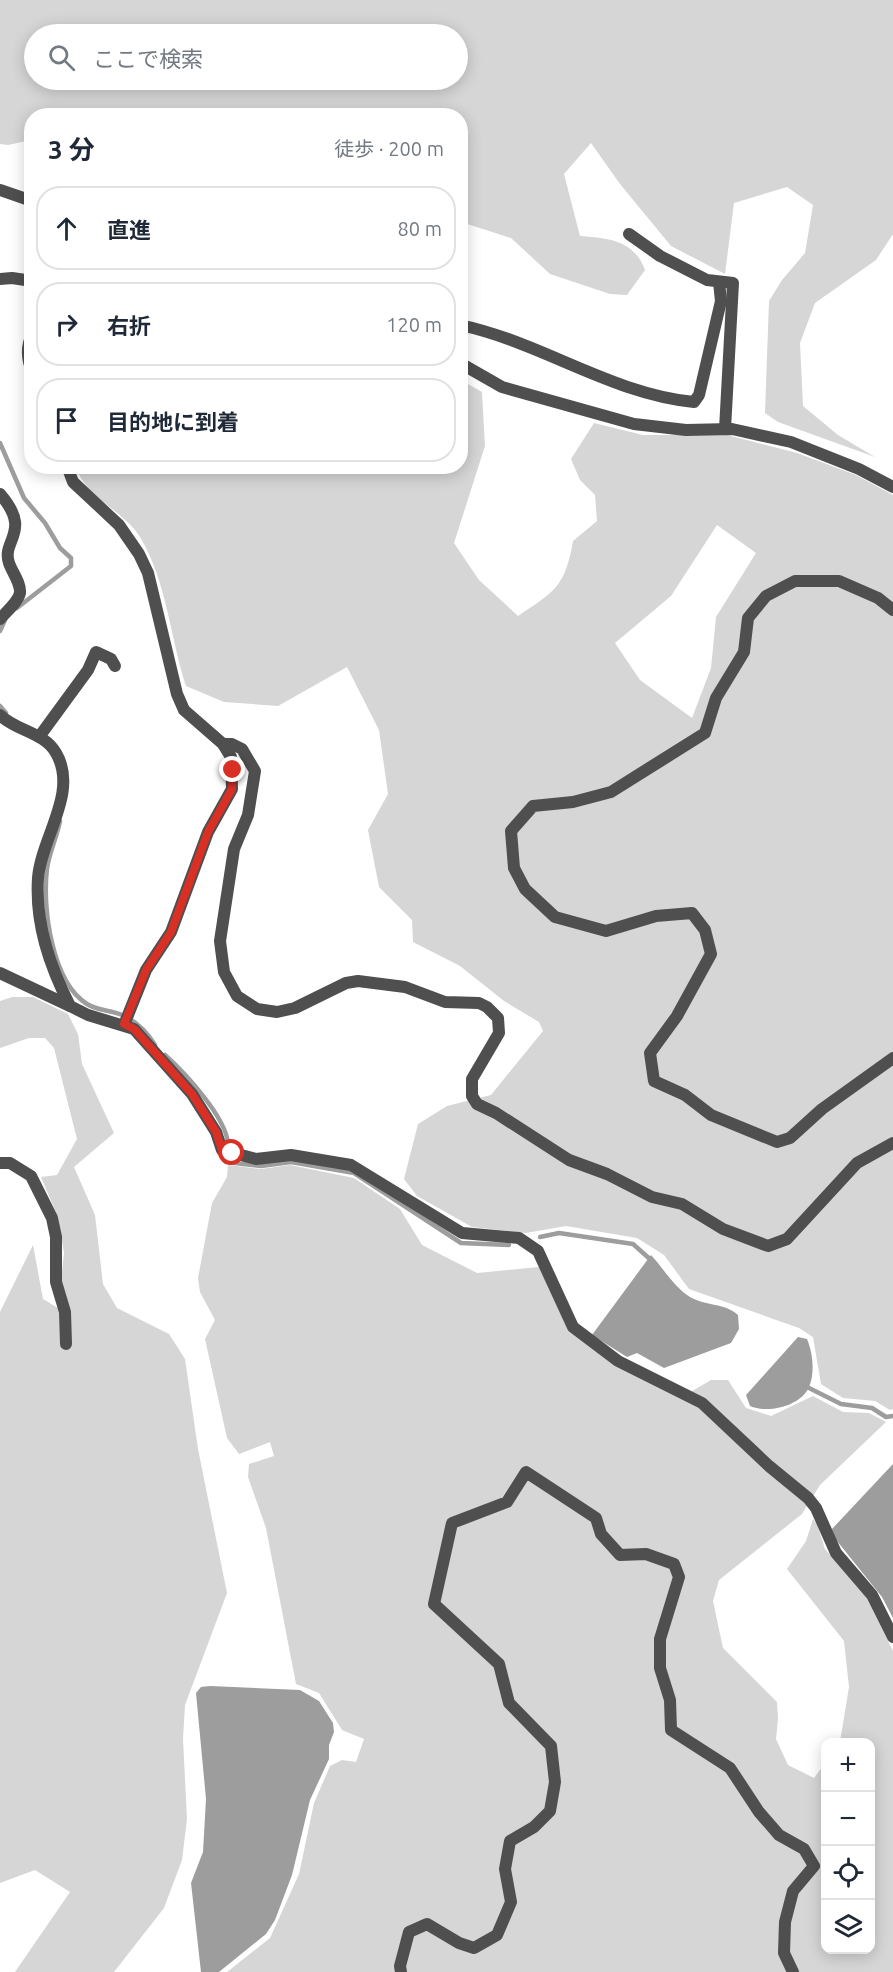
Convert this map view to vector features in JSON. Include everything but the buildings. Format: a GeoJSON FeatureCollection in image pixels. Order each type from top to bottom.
{"type":"FeatureCollection","features":[{"type":"Feature","properties":{"kind":"street"},"geometry":{"type":"LineString","coordinates":[[0,190],[24,198]]}},
{"type":"Feature","properties":{"kind":"street"},"geometry":{"type":"LineString","coordinates":[[629,234],[660,256],[706,280],[733,283],[725,429]]}},
{"type":"Feature","properties":{"kind":"street"},"geometry":{"type":"LineString","coordinates":[[0,279],[24,278]]}},
{"type":"Feature","properties":{"kind":"street"},"geometry":{"type":"LineString","coordinates":[[468,327],[502,336],[639,393],[694,402],[699,395],[721,301],[719,282]]}},
{"type":"Feature","properties":{"kind":"street"},"geometry":{"type":"LineString","coordinates":[[468,368],[502,387],[634,424],[686,430],[725,429],[791,442],[859,469],[893,487]]}},
{"type":"Feature","properties":{"kind":"street"},"geometry":{"type":"LineString","coordinates":[[70,474],[73,482],[119,525],[139,554],[148,573],[177,694],[184,710],[223,744],[231,757],[232,789],[208,832],[171,932],[146,970],[126,1020]]}},
{"type":"Feature","properties":{"kind":"street"},"geometry":{"type":"LineString","coordinates":[[0,494],[9,506],[15,521],[16,531],[8,562],[20,591],[18,598],[0,619]]}},
{"type":"Feature","properties":{"kind":"street"},"geometry":{"type":"LineString","coordinates":[[893,610],[878,598],[839,581],[795,581],[766,596],[748,618],[744,652],[716,698],[705,733],[611,792],[573,802],[533,806],[511,831],[514,868],[525,889],[555,917],[606,931],[656,916],[692,914],[705,930],[711,954],[677,1016],[650,1053],[654,1081],[685,1095],[711,1115],[777,1142],[790,1138],[822,1109],[893,1058]]}},
{"type":"Feature","properties":{"kind":"street"},"geometry":{"type":"LineString","coordinates":[[41,735],[57,716],[67,695],[88,670],[96,652],[111,658],[115,666]]}},
{"type":"Feature","properties":{"kind":"street"},"geometry":{"type":"LineString","coordinates":[[0,715],[8,723],[41,735],[55,751],[63,778],[62,795],[38,875],[37,911],[45,947],[70,1006]]}},
{"type":"Feature","properties":{"kind":"street"},"geometry":{"type":"LineString","coordinates":[[223,744],[232,744],[242,749],[255,771],[248,815],[234,849],[220,941],[224,972],[237,996],[246,1004],[257,1009],[277,1012],[295,1008],[346,983],[358,981],[405,987],[445,1002],[479,1003],[498,1018],[499,1034],[472,1079],[472,1096],[477,1104],[496,1113],[569,1160],[614,1177],[652,1197],[682,1204],[723,1229],[768,1246],[787,1239],[858,1163],[893,1143]]}},
{"type":"Feature","properties":{"kind":"street"},"geometry":{"type":"LineString","coordinates":[[0,973],[88,1015],[126,1020],[192,1094],[216,1132],[222,1150],[256,1159],[291,1155],[351,1165],[462,1233],[519,1238],[531,1245],[542,1259],[573,1327],[582,1336],[618,1361],[702,1403],[769,1466],[808,1498],[816,1508],[836,1553],[872,1595],[893,1636]]}},
{"type":"Feature","properties":{"kind":"street"},"geometry":{"type":"LineString","coordinates":[[0,1163],[10,1163],[31,1176],[52,1218],[56,1237],[56,1282],[65,1312],[66,1344]]}},
{"type":"Feature","properties":{"kind":"street"},"geometry":{"type":"LineString","coordinates":[[400,1972],[409,1932],[427,1924],[459,1943],[474,1948],[497,1935],[511,1902],[505,1869],[510,1841],[534,1827],[550,1811],[555,1782],[551,1746],[509,1703],[499,1664],[434,1604],[452,1523],[507,1502],[526,1472],[596,1518],[601,1534],[620,1555],[646,1554],[674,1564],[679,1577],[660,1639],[660,1668],[670,1700],[671,1730],[730,1768],[759,1812],[779,1835],[804,1849],[814,1866],[793,1891],[785,1922],[784,1953],[793,1972]]}},
{"type":"Feature","properties":{"kind":"shaded area"},"geometry":{"type":"Polygon","coordinates":[[[0,0],[893,0],[893,234],[876,260],[815,303],[800,343],[803,406],[838,435],[875,457],[778,422],[765,413],[769,301],[782,280],[805,253],[813,205],[787,187],[734,203],[725,274],[671,246],[620,184],[591,143],[564,174],[580,236],[619,243],[634,252],[640,260],[645,270],[627,295],[610,294],[550,274],[511,238],[468,224],[468,108],[24,108],[24,142],[8,145],[0,144],[0,0]]]}},
{"type":"Feature","properties":{"kind":"shaded area"},"geometry":{"type":"Polygon","coordinates":[[[468,384],[482,392],[485,446],[454,543],[479,580],[518,616],[556,586],[566,569],[573,541],[597,521],[595,495],[580,480],[571,459],[594,423],[643,435],[727,435],[797,453],[856,475],[893,495],[893,1409],[890,1410],[875,1401],[843,1398],[821,1384],[813,1337],[799,1328],[689,1289],[664,1255],[637,1238],[566,1226],[526,1233],[472,1227],[417,1196],[404,1179],[418,1124],[447,1106],[491,1095],[543,1031],[539,1022],[504,1001],[460,966],[413,942],[412,920],[379,887],[368,830],[388,794],[379,730],[347,667],[278,706],[224,702],[186,686],[162,591],[149,554],[133,528],[96,496],[79,474],[468,474],[468,384]],[[717,525],[671,596],[615,643],[640,680],[692,718],[711,668],[716,617],[756,553],[717,525]]]}},
{"type":"Feature","properties":{"kind":"shaded area"},"geometry":{"type":"Polygon","coordinates":[[[12,997],[33,997],[68,1014],[78,1034],[82,1064],[114,1133],[74,1167],[95,1215],[103,1284],[117,1308],[169,1334],[185,1359],[198,1449],[227,1593],[185,1705],[183,1739],[187,1819],[182,1860],[164,1908],[114,1972],[15,1972],[70,1892],[35,1870],[0,1883],[0,1312],[33,1245],[43,1299],[58,1308],[64,1253],[58,1217],[41,1177],[57,1175],[77,1139],[54,1048],[45,1038],[29,1038],[0,1048],[0,1001],[12,997]]]}},
{"type":"Feature","properties":{"kind":"shaded area"},"geometry":{"type":"Polygon","coordinates":[[[228,1165],[261,1169],[290,1165],[354,1178],[400,1209],[422,1245],[477,1273],[539,1267],[569,1330],[682,1397],[711,1380],[728,1380],[746,1408],[771,1416],[813,1396],[843,1412],[869,1413],[886,1422],[820,1485],[802,1514],[719,1580],[713,1601],[723,1648],[777,1702],[776,1739],[788,1765],[814,1778],[821,1768],[821,1954],[875,1954],[875,1738],[841,1738],[849,1687],[844,1641],[787,1569],[806,1541],[813,1519],[817,1524],[825,1549],[864,1593],[893,1651],[893,1972],[227,1972],[270,1938],[299,1874],[314,1803],[330,1766],[342,1760],[356,1762],[364,1739],[342,1730],[319,1693],[296,1684],[266,1528],[248,1477],[249,1464],[274,1456],[270,1442],[239,1454],[227,1438],[205,1339],[215,1320],[200,1292],[198,1278],[212,1203],[227,1177],[228,1165]]]}},
{"type":"Feature","properties":{"kind":"shaded area"},"geometry":{"type":"Polygon","coordinates":[[[651,1255],[674,1283],[690,1297],[728,1308],[738,1315],[739,1329],[731,1343],[664,1368],[637,1353],[627,1357],[592,1335],[651,1255]]]}},
{"type":"Feature","properties":{"kind":"shaded area"},"geometry":{"type":"Polygon","coordinates":[[[798,1337],[807,1339],[812,1357],[812,1376],[805,1394],[792,1403],[774,1409],[750,1406],[746,1395],[798,1337]]]}},
{"type":"Feature","properties":{"kind":"shaded area"},"geometry":{"type":"Polygon","coordinates":[[[893,1464],[893,1618],[882,1597],[833,1536],[832,1529],[893,1464]]]}},
{"type":"Feature","properties":{"kind":"shaded area"},"geometry":{"type":"Polygon","coordinates":[[[201,1687],[300,1690],[319,1701],[333,1723],[334,1732],[329,1745],[329,1759],[310,1800],[292,1875],[275,1920],[266,1934],[219,1972],[201,1972],[191,1883],[203,1852],[206,1799],[196,1693],[201,1687]]]}},
{"type":"Feature","properties":{"kind":"waterway"},"geometry":{"type":"LineString","coordinates":[[0,443],[24,498],[45,523],[60,548],[71,558],[71,566],[17,608]]}},
{"type":"Feature","properties":{"kind":"waterway"},"geometry":{"type":"LineString","coordinates":[[0,631],[5,620]]}},
{"type":"Feature","properties":{"kind":"waterway"},"geometry":{"type":"LineString","coordinates":[[0,706],[6,713]]}},
{"type":"Feature","properties":{"kind":"waterway"},"geometry":{"type":"LineString","coordinates":[[60,821],[48,863],[46,903],[52,943],[65,979],[87,1004],[118,1013],[132,1020],[141,1027],[155,1045]]}},
{"type":"Feature","properties":{"kind":"waterway"},"geometry":{"type":"LineString","coordinates":[[165,1055],[193,1084],[220,1120],[228,1143],[226,1162],[261,1166],[291,1162],[354,1173],[461,1243],[509,1245]]}},
{"type":"Feature","properties":{"kind":"waterway"},"geometry":{"type":"LineString","coordinates":[[540,1237],[559,1233],[633,1244],[651,1260]]}},
{"type":"Feature","properties":{"kind":"waterway"},"geometry":{"type":"LineString","coordinates":[[805,1386],[841,1404],[872,1408],[886,1417],[893,1416]]}},
{"type":"Feature","properties":{"kind":"route"},"geometry":{"type":"LineString","coordinates":[[232,1153],[222,1150],[206,1113],[192,1094],[134,1029],[124,1024],[146,970],[171,932],[202,846],[232,789],[233,770]]}}]}
